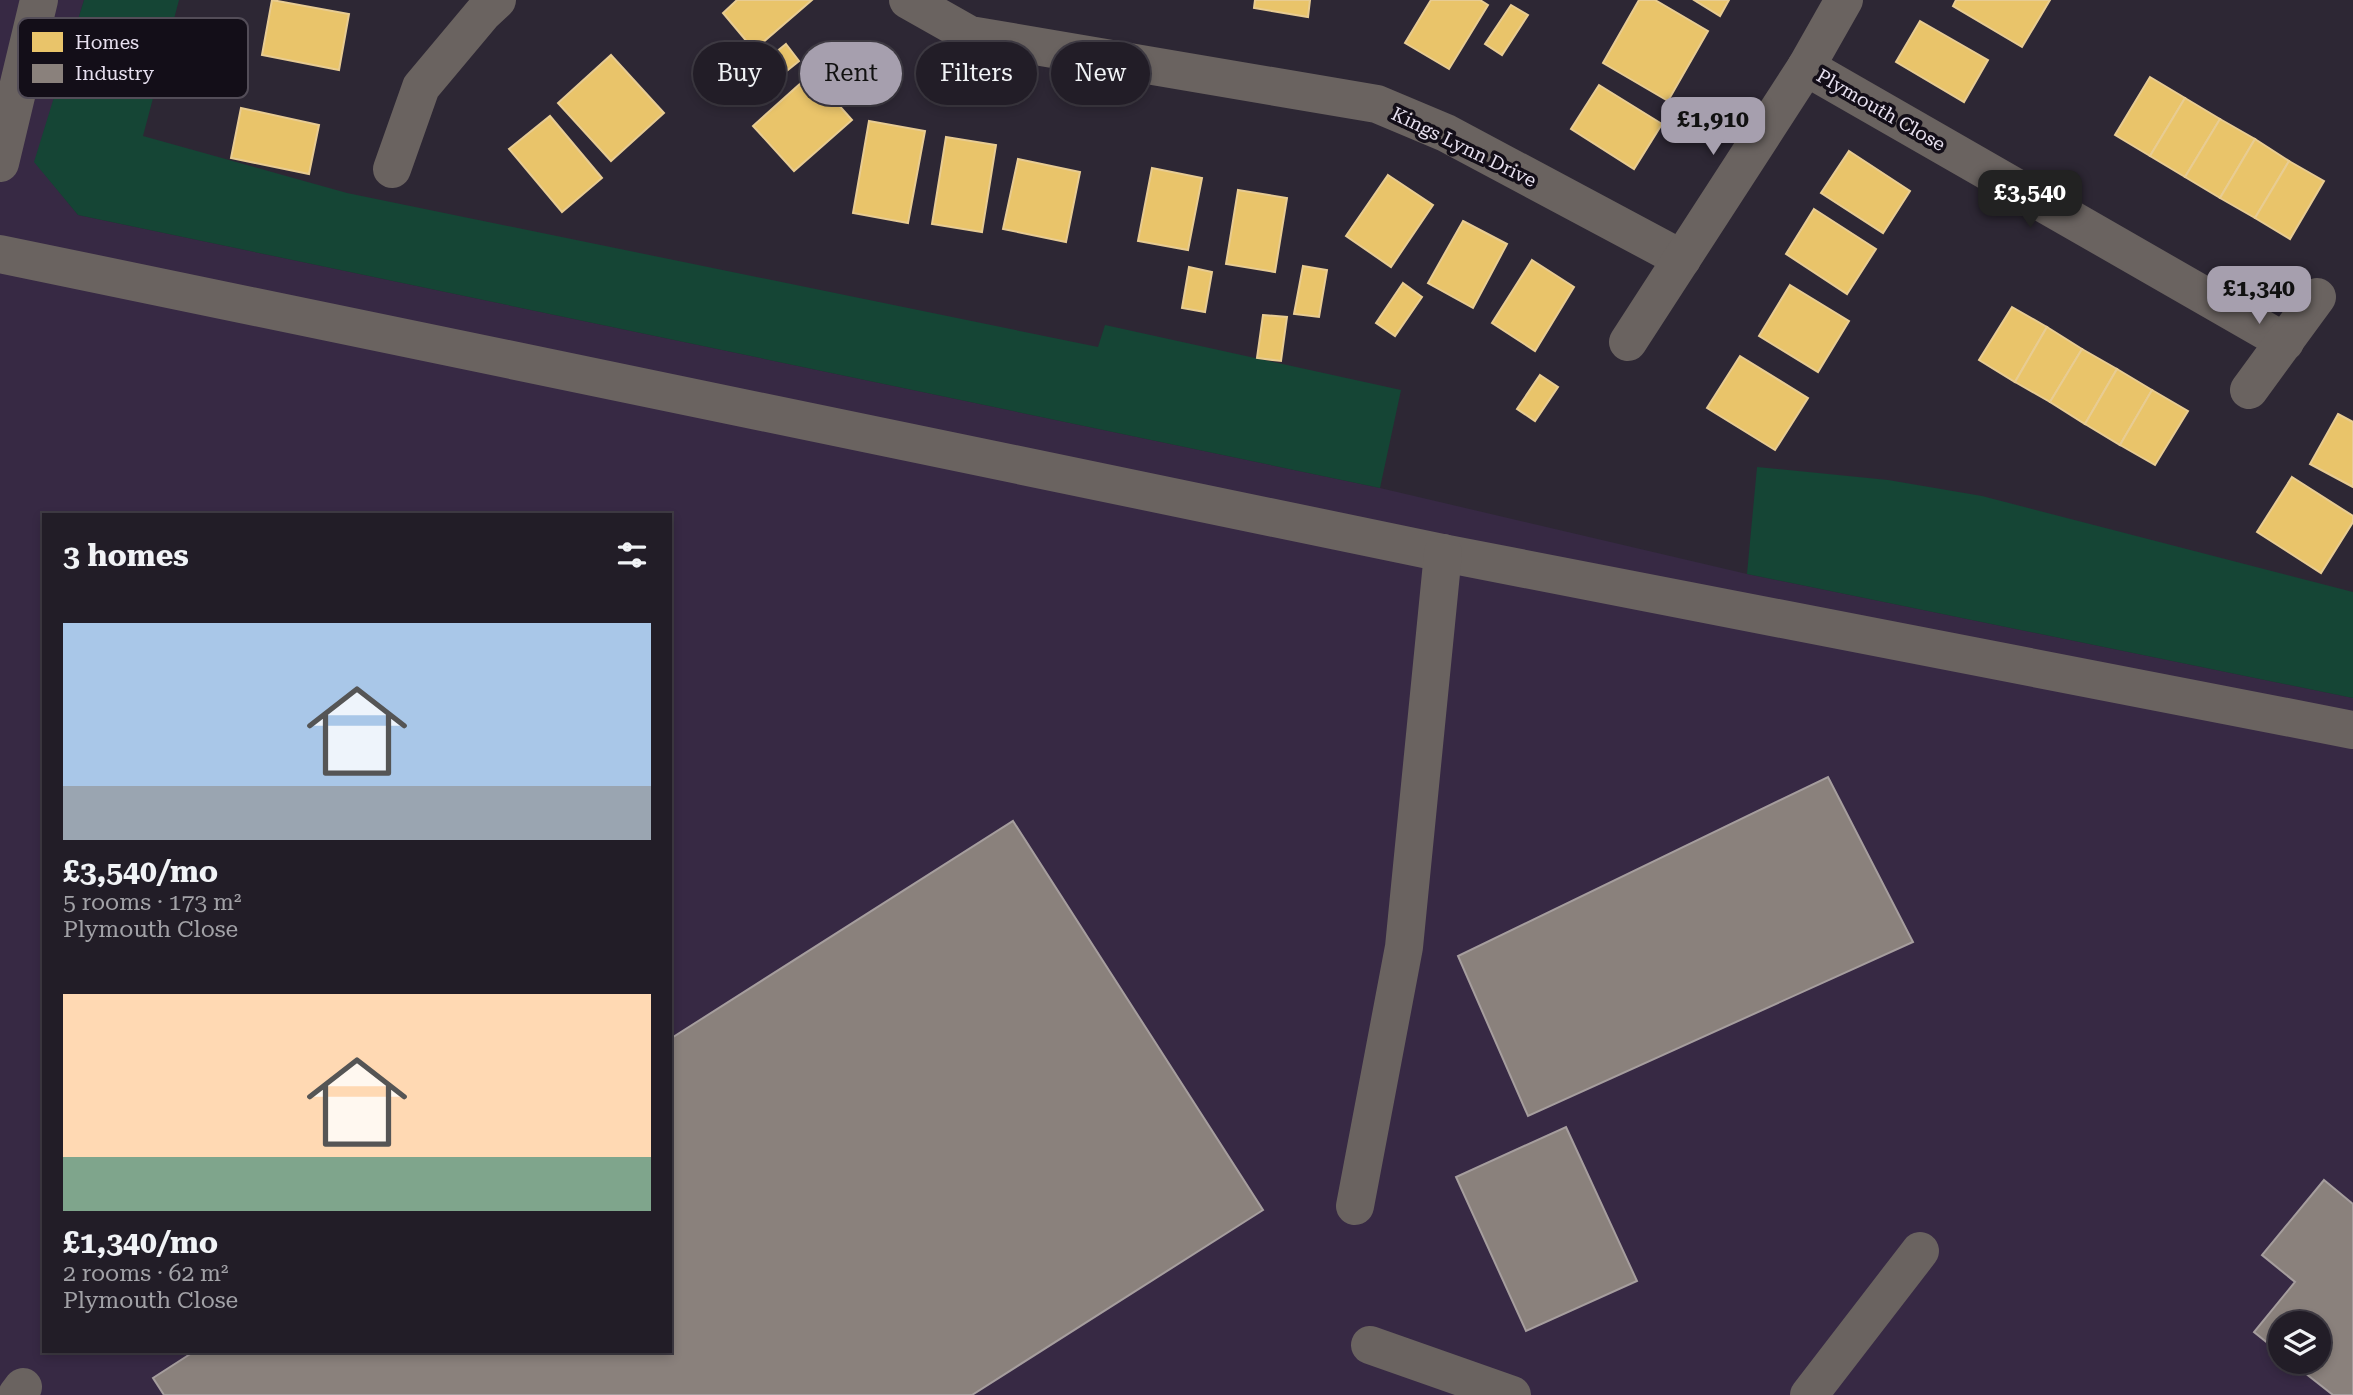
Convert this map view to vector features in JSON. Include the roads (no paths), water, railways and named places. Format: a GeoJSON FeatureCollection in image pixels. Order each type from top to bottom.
{"type":"FeatureCollection","features":[{"type":"Feature","properties":{"kind":"street"},"geometry":{"type":"LineString","coordinates":[[35,18],[39,0]]}},
{"type":"Feature","properties":{"kind":"street"},"geometry":{"type":"LineString","coordinates":[[392,169],[421,87],[482,13],[497,0]]}},
{"type":"Feature","properties":{"kind":"street","name":"Kings Lynn Drive"},"geometry":{"type":"LineString","coordinates":[[908,0],[970,35],[1377,104],[1446,133],[1682,259]]}},
{"type":"Feature","properties":{"kind":"street"},"geometry":{"type":"LineString","coordinates":[[1628,342],[1806,67],[1844,0]]}},
{"type":"Feature","properties":{"kind":"street","name":"Plymouth Close"},"geometry":{"type":"LineString","coordinates":[[1806,67],[2285,342]]}},
{"type":"Feature","properties":{"kind":"street"},"geometry":{"type":"LineString","coordinates":[[0,163],[18,88]]}},
{"type":"Feature","properties":{"kind":"street"},"geometry":{"type":"LineString","coordinates":[[0,254],[1443,553],[2353,730]]}},
{"type":"Feature","properties":{"kind":"street"},"geometry":{"type":"LineString","coordinates":[[2249,390],[2317,297]]}},
{"type":"Feature","properties":{"kind":"street"},"geometry":{"type":"LineString","coordinates":[[1355,1206],[1404,947],[1443,553]]}},
{"type":"Feature","properties":{"kind":"street"},"geometry":{"type":"LineString","coordinates":[[1809,1395],[1920,1251]]}},
{"type":"Feature","properties":{"kind":"street"},"geometry":{"type":"LineString","coordinates":[[1370,1345],[1512,1395]]}}]}
